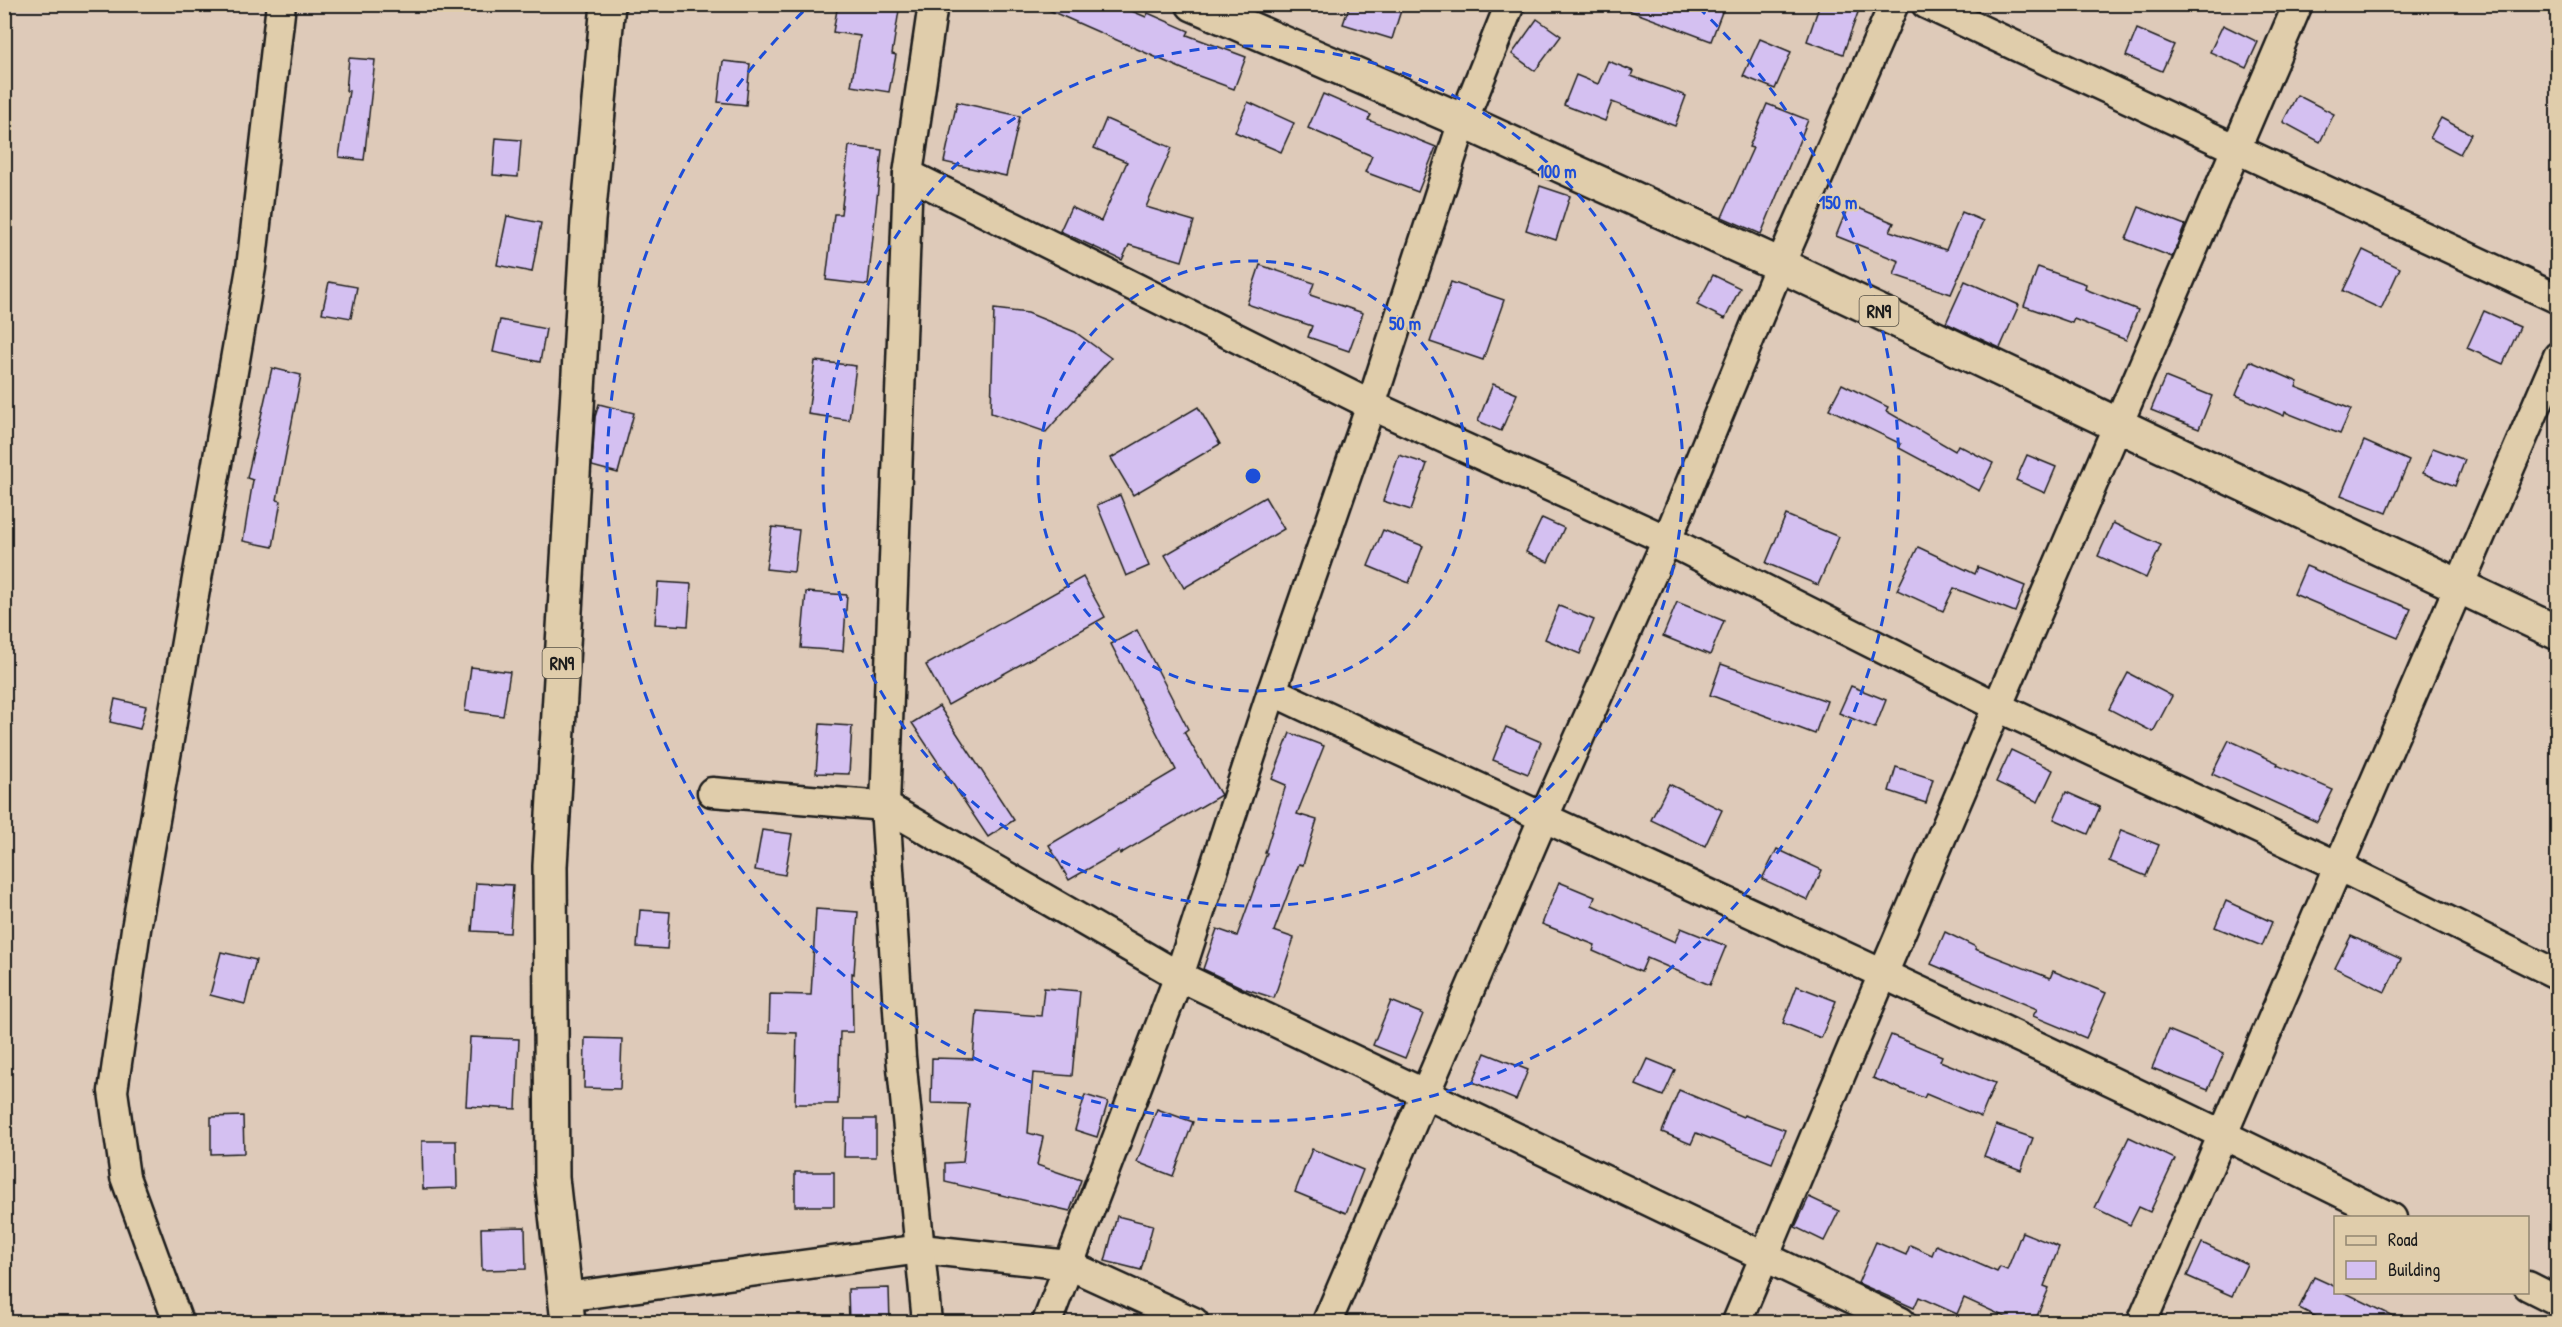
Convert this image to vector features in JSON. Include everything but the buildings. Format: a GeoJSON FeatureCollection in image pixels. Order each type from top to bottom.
{"type":"FeatureCollection","features":[{"type":"Feature","properties":{"kind":"main road","name":"RN9"},"geometry":{"type":"LineString","coordinates":[[567,1310],[552,1178],[550,866],[588,220],[608,4]]}},
{"type":"Feature","properties":{"kind":"main road","name":"RN9"},"geometry":{"type":"LineString","coordinates":[[1193,4],[1463,121],[1780,265],[2558,633]]}},
{"type":"Feature","properties":{"kind":"street"},"geometry":{"type":"LineString","coordinates":[[178,1323],[125,1177],[113,1091],[138,917],[251,268],[281,4]]}},
{"type":"Feature","properties":{"kind":"street"},"geometry":{"type":"LineString","coordinates":[[927,1323],[901,1057],[885,806],[908,174],[933,4]]}},
{"type":"Feature","properties":{"kind":"street"},"geometry":{"type":"LineString","coordinates":[[1047,1323],[1179,976],[1272,691],[1371,405],[1463,121],[1510,4]]}},
{"type":"Feature","properties":{"kind":"street"},"geometry":{"type":"LineString","coordinates":[[1327,1323],[1543,819],[1667,540],[1780,265],[1894,4]]}},
{"type":"Feature","properties":{"kind":"street"},"geometry":{"type":"LineString","coordinates":[[1926,4],[2558,299]]}},
{"type":"Feature","properties":{"kind":"street"},"geometry":{"type":"LineString","coordinates":[[1737,1323],[1883,974],[2120,425],[2234,148],[2298,4]]}},
{"type":"Feature","properties":{"kind":"street"},"geometry":{"type":"LineString","coordinates":[[908,174],[1371,405],[1667,540],[1998,708],[2338,866],[2558,975]]}},
{"type":"Feature","properties":{"kind":"street"},"geometry":{"type":"LineString","coordinates":[[2142,1323],[2558,356]]}},
{"type":"Feature","properties":{"kind":"street"},"geometry":{"type":"LineString","coordinates":[[1272,691],[1543,819],[1883,974],[2223,1133],[2388,1216]]}},
{"type":"Feature","properties":{"kind":"street"},"geometry":{"type":"LineString","coordinates":[[712,792],[885,806],[1179,976],[1901,1323]]}},
{"type":"Feature","properties":{"kind":"street"},"geometry":{"type":"LineString","coordinates":[[567,1310],[921,1249],[1069,1265],[1194,1323]]}},
{"type":"Feature","properties":{"kind":"street"},"geometry":{"type":"LineString","coordinates":[[2529,1286],[2558,1301]]}}]}
